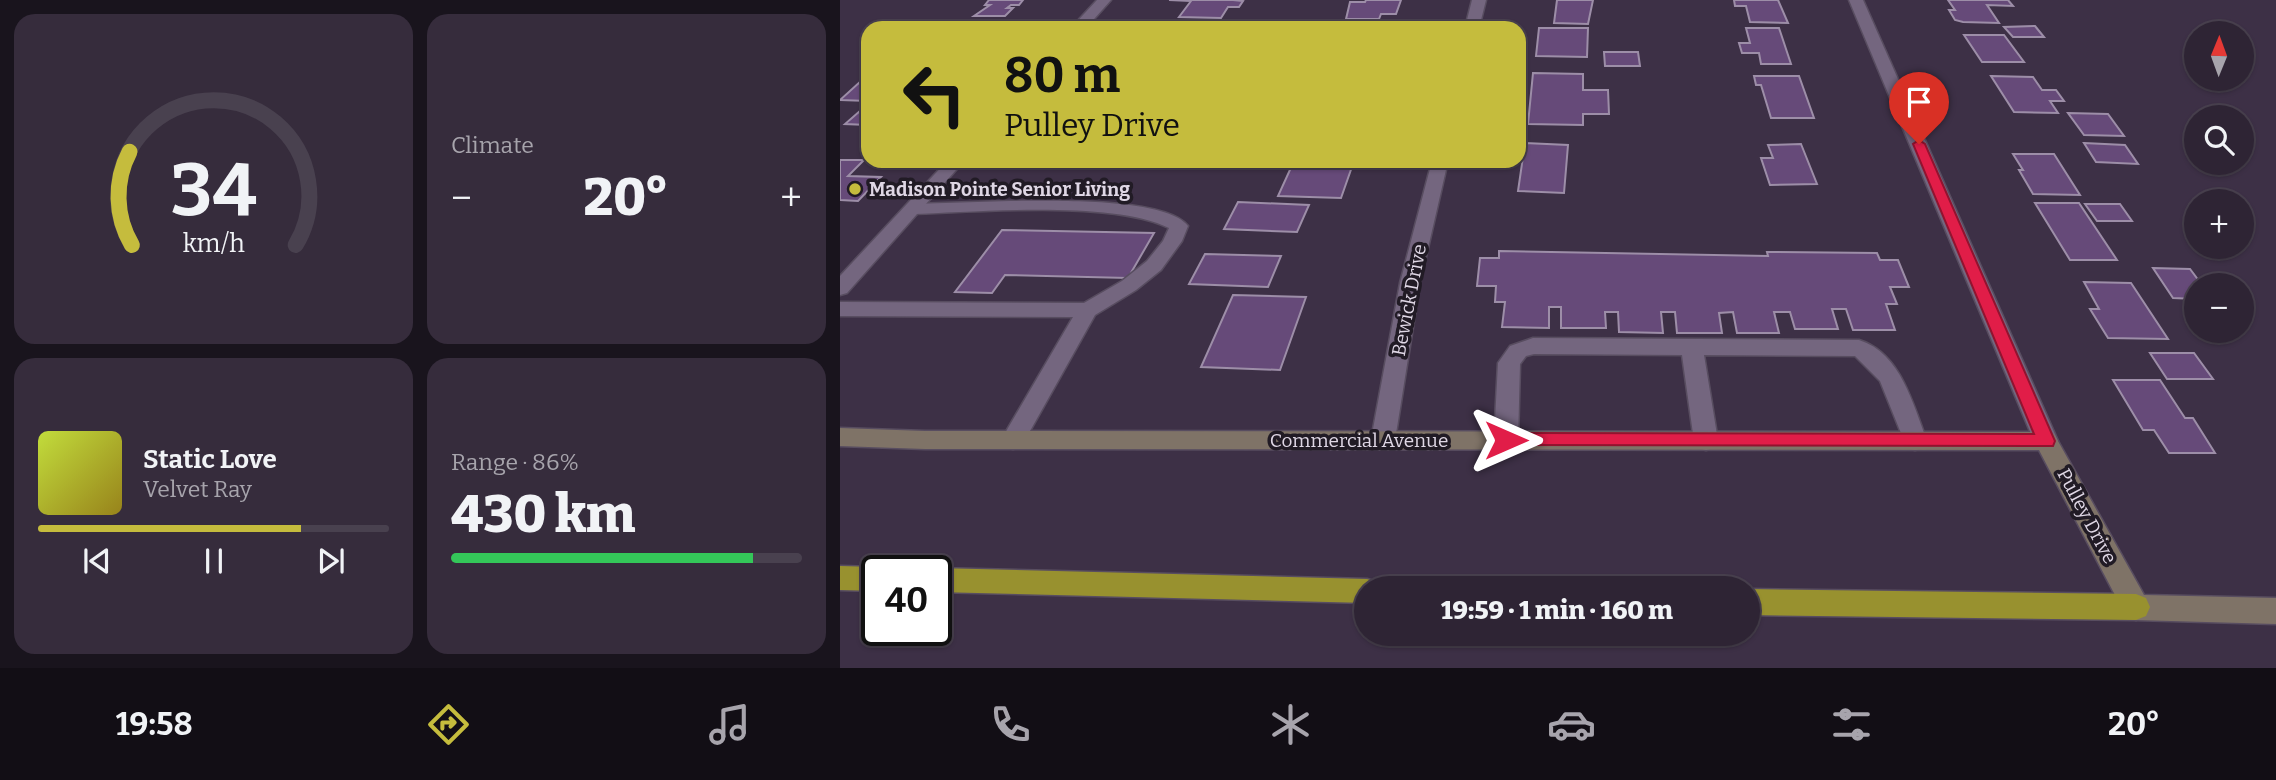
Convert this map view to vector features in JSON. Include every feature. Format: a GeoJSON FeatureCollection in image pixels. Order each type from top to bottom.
{"type":"FeatureCollection","features":[{"type":"Feature","properties":{"kind":"highway"},"geometry":{"type":"LineString","coordinates":[[840,578],[861,579]]}},
{"type":"Feature","properties":{"kind":"highway"},"geometry":{"type":"LineString","coordinates":[[952,580],[1354,591]]}},
{"type":"Feature","properties":{"kind":"highway"},"geometry":{"type":"LineString","coordinates":[[1760,602],[2136,607]]}},
{"type":"Feature","properties":{"kind":"street"},"geometry":{"type":"LineString","coordinates":[[1084,21],[1104,0]]}},
{"type":"Feature","properties":{"kind":"street"},"geometry":{"type":"LineString","coordinates":[[1474,21],[1479,0]]}},
{"type":"Feature","properties":{"kind":"street","name":"Pulley Drive"},"geometry":{"type":"LineString","coordinates":[[1856,0],[2046,441],[2136,607]]}},
{"type":"Feature","properties":{"kind":"street"},"geometry":{"type":"LineString","coordinates":[[840,288],[950,168]]}},
{"type":"Feature","properties":{"kind":"street","name":"Bewick Drive"},"geometry":{"type":"LineString","coordinates":[[1383,440],[1410,283],[1438,168]]}},
{"type":"Feature","properties":{"kind":"street"},"geometry":{"type":"LineString","coordinates":[[840,309],[1087,310],[1120,292],[1153,268],[1174,244],[1179,226],[1171,219],[1144,213],[1087,207],[912,209]]}},
{"type":"Feature","properties":{"kind":"street"},"geometry":{"type":"LineString","coordinates":[[1013,440],[1087,310]]}},
{"type":"Feature","properties":{"kind":"street"},"geometry":{"type":"LineString","coordinates":[[1506,440],[1509,363],[1518,351],[1533,346],[1859,348],[1876,357],[1887,370],[1915,441]]}},
{"type":"Feature","properties":{"kind":"street"},"geometry":{"type":"LineString","coordinates":[[1692,347],[1706,441]]}},
{"type":"Feature","properties":{"kind":"street","name":"Commercial Avenue"},"geometry":{"type":"LineString","coordinates":[[840,437],[1013,440],[2046,441]]}},
{"type":"Feature","properties":{"kind":"street"},"geometry":{"type":"LineString","coordinates":[[2136,607],[2276,611]]}},
{"type":"Feature","properties":{"kind":"building"},"geometry":{"type":"Polygon","coordinates":[[[989,0],[1023,0],[1019,5],[1007,8],[1013,8],[1005,16],[974,16],[990,5],[985,5],[989,0]]]}},
{"type":"Feature","properties":{"kind":"building"},"geometry":{"type":"Polygon","coordinates":[[[1169,0],[1243,1],[1239,7],[1228,7],[1221,18],[1179,17],[1191,1],[1169,0]]]}},
{"type":"Feature","properties":{"kind":"building"},"geometry":{"type":"Polygon","coordinates":[[[1401,0],[1396,14],[1381,14],[1379,19],[1346,19],[1350,2],[1401,0]]]}},
{"type":"Feature","properties":{"kind":"building"},"geometry":{"type":"Polygon","coordinates":[[[1557,0],[1593,0],[1588,24],[1554,23],[1557,0]]]}},
{"type":"Feature","properties":{"kind":"building"},"geometry":{"type":"Polygon","coordinates":[[[1734,0],[1778,0],[1788,23],[1750,22],[1746,6],[1735,6],[1734,0]]]}},
{"type":"Feature","properties":{"kind":"building"},"geometry":{"type":"Polygon","coordinates":[[[1948,0],[2008,0],[2013,6],[1987,5],[1999,23],[1963,22],[1955,20],[1949,10],[1955,10],[1948,0]]]}},
{"type":"Feature","properties":{"kind":"building"},"geometry":{"type":"Polygon","coordinates":[[[2035,26],[2044,37],[2013,37],[2004,27],[2035,26]]]}},
{"type":"Feature","properties":{"kind":"building"},"geometry":{"type":"Polygon","coordinates":[[[1539,28],[1588,28],[1587,57],[1536,56],[1539,28]]]}},
{"type":"Feature","properties":{"kind":"building"},"geometry":{"type":"Polygon","coordinates":[[[1746,28],[1779,28],[1791,64],[1761,64],[1759,53],[1742,53],[1739,43],[1750,43],[1746,28]]]}},
{"type":"Feature","properties":{"kind":"building"},"geometry":{"type":"Polygon","coordinates":[[[1964,35],[2004,35],[2024,62],[1982,62],[1964,35]]]}},
{"type":"Feature","properties":{"kind":"building"},"geometry":{"type":"Polygon","coordinates":[[[1604,52],[1638,52],[1640,66],[1605,66],[1604,52]]]}},
{"type":"Feature","properties":{"kind":"building"},"geometry":{"type":"Polygon","coordinates":[[[1533,73],[1583,74],[1583,90],[1608,90],[1609,114],[1583,114],[1583,125],[1528,124],[1533,73]]]}},
{"type":"Feature","properties":{"kind":"building"},"geometry":{"type":"Polygon","coordinates":[[[1754,76],[1799,76],[1814,118],[1771,118],[1761,85],[1756,85],[1754,76]]]}},
{"type":"Feature","properties":{"kind":"building"},"geometry":{"type":"Polygon","coordinates":[[[1991,76],[2033,77],[2042,90],[2056,90],[2064,101],[2050,101],[2058,113],[2014,112],[1991,76]]]}},
{"type":"Feature","properties":{"kind":"building"},"geometry":{"type":"Polygon","coordinates":[[[861,81],[861,101],[840,100],[861,81]]]}},
{"type":"Feature","properties":{"kind":"building"},"geometry":{"type":"Polygon","coordinates":[[[861,110],[861,125],[845,124],[861,110]]]}},
{"type":"Feature","properties":{"kind":"building"},"geometry":{"type":"Polygon","coordinates":[[[2068,113],[2108,114],[2124,136],[2084,135],[2068,113]]]}},
{"type":"Feature","properties":{"kind":"building"},"geometry":{"type":"Polygon","coordinates":[[[1526,143],[1568,145],[1564,193],[1518,191],[1521,168],[1526,168],[1526,143]]]}},
{"type":"Feature","properties":{"kind":"building"},"geometry":{"type":"Polygon","coordinates":[[[2084,143],[2125,145],[2138,164],[2096,162],[2084,143]]]}},
{"type":"Feature","properties":{"kind":"building"},"geometry":{"type":"Polygon","coordinates":[[[1801,144],[1817,184],[1770,185],[1761,158],[1773,158],[1768,145],[1801,144]]]}},
{"type":"Feature","properties":{"kind":"building"},"geometry":{"type":"Polygon","coordinates":[[[2013,154],[2054,154],[2080,195],[2033,194],[2013,154]]]}},
{"type":"Feature","properties":{"kind":"building","name":"Madison Pointe Senior Living"},"geometry":{"type":"Polygon","coordinates":[[[840,160],[861,160],[848,176],[881,177],[858,201],[840,200],[840,160]]]}},
{"type":"Feature","properties":{"kind":"building"},"geometry":{"type":"Polygon","coordinates":[[[1291,168],[1352,168],[1341,198],[1278,196],[1291,168]]]}},
{"type":"Feature","properties":{"kind":"building"},"geometry":{"type":"Polygon","coordinates":[[[1238,202],[1309,205],[1297,232],[1224,229],[1238,202]]]}},
{"type":"Feature","properties":{"kind":"building"},"geometry":{"type":"Polygon","coordinates":[[[2035,203],[2079,203],[2117,260],[2070,260],[2035,203]]]}},
{"type":"Feature","properties":{"kind":"building"},"geometry":{"type":"Polygon","coordinates":[[[2085,204],[2120,204],[2132,221],[2097,221],[2085,204]]]}},
{"type":"Feature","properties":{"kind":"building"},"geometry":{"type":"Polygon","coordinates":[[[1002,230],[1154,233],[1128,278],[1005,275],[992,293],[955,292],[1002,230]]]}},
{"type":"Feature","properties":{"kind":"building"},"geometry":{"type":"Polygon","coordinates":[[[1499,251],[1768,256],[1767,252],[1877,253],[1880,260],[1898,260],[1909,287],[1890,287],[1897,304],[1886,304],[1895,330],[1853,330],[1846,309],[1832,309],[1838,329],[1795,329],[1790,312],[1774,312],[1779,333],[1737,333],[1733,312],[1719,313],[1722,333],[1677,333],[1675,312],[1661,312],[1663,333],[1619,332],[1618,312],[1605,312],[1606,328],[1561,328],[1561,307],[1549,307],[1549,328],[1502,327],[1505,302],[1495,302],[1496,286],[1477,286],[1480,258],[1499,258],[1499,251]]]}},
{"type":"Feature","properties":{"kind":"building"},"geometry":{"type":"Polygon","coordinates":[[[1205,254],[1281,256],[1268,287],[1189,284],[1205,254]]]}},
{"type":"Feature","properties":{"kind":"building"},"geometry":{"type":"Polygon","coordinates":[[[2153,268],[2190,269],[2193,273],[2184,273],[2184,298],[2173,298],[2153,268]]]}},
{"type":"Feature","properties":{"kind":"building"},"geometry":{"type":"Polygon","coordinates":[[[2084,282],[2131,283],[2168,339],[2108,338],[2090,309],[2099,309],[2084,282]]]}},
{"type":"Feature","properties":{"kind":"building"},"geometry":{"type":"Polygon","coordinates":[[[1233,295],[1306,297],[1280,370],[1201,367],[1233,295]]]}},
{"type":"Feature","properties":{"kind":"building"},"geometry":{"type":"Polygon","coordinates":[[[2150,353],[2194,353],[2213,379],[2167,379],[2150,353]]]}},
{"type":"Feature","properties":{"kind":"building"},"geometry":{"type":"Polygon","coordinates":[[[2113,380],[2160,380],[2185,418],[2193,418],[2215,453],[2169,453],[2154,430],[2143,430],[2113,380]]]}},
{"type":"Feature","properties":{"kind":"place","name":"Madison Pointe Senior Living"},"geometry":{"type":"Point","coordinates":[855,189]}},
{"type":"Feature","properties":{"kind":"route"},"geometry":{"type":"LineString","coordinates":[[1506,440],[2046,441],[1919,144]]}}]}
